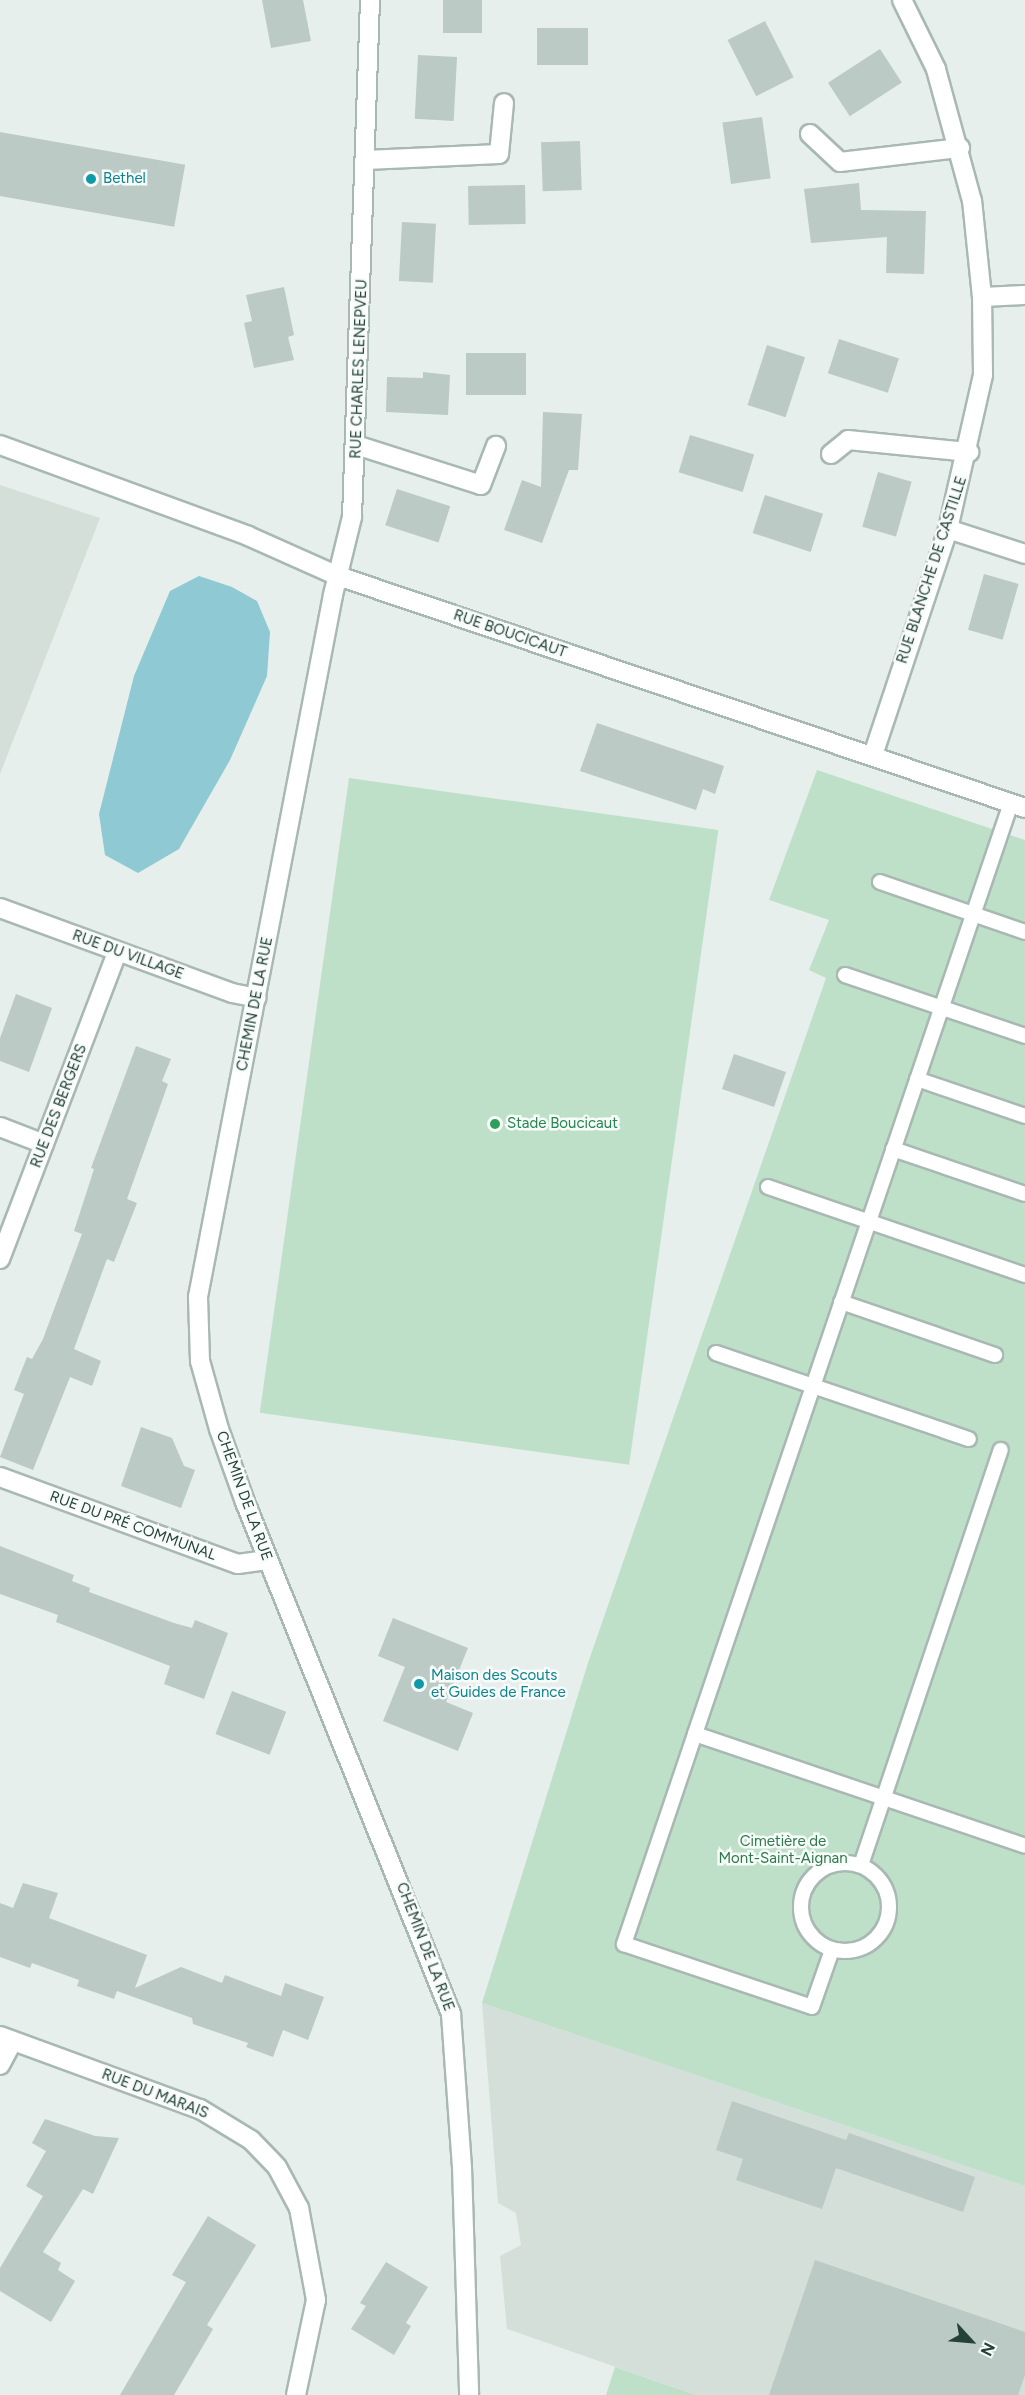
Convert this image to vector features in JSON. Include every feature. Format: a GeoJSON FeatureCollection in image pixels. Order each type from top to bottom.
{"type":"FeatureCollection","features":[{"type":"Feature","properties":{"kind":"street","name":"RUE CHARLES LENEPVEU"},"geometry":{"type":"LineString","coordinates":[[338,576],[352,517],[356,445],[370,0]]}},
{"type":"Feature","properties":{"kind":"street","name":"RUE BLANCHE DE CASTILLE"},"geometry":{"type":"LineString","coordinates":[[873,754],[948,529],[969,452],[983,375],[982,297],[972,201],[960,148],[936,69],[902,0]]}},
{"type":"Feature","properties":{"kind":"street"},"geometry":{"type":"LineString","coordinates":[[366,160],[499,154],[504,103]]}},
{"type":"Feature","properties":{"kind":"street"},"geometry":{"type":"LineString","coordinates":[[810,134],[840,162],[960,148]]}},
{"type":"Feature","properties":{"kind":"street"},"geometry":{"type":"LineString","coordinates":[[982,297],[1025,295]]}},
{"type":"Feature","properties":{"kind":"street"},"geometry":{"type":"LineString","coordinates":[[831,454],[848,440],[969,452]]}},
{"type":"Feature","properties":{"kind":"street","name":"RUE BOUCICAUT"},"geometry":{"type":"LineString","coordinates":[[0,445],[248,536],[338,576],[873,754],[1018,805]]}},
{"type":"Feature","properties":{"kind":"street"},"geometry":{"type":"LineString","coordinates":[[356,445],[482,485],[496,446]]}},
{"type":"Feature","properties":{"kind":"street"},"geometry":{"type":"LineString","coordinates":[[948,529],[1025,554]]}},
{"type":"Feature","properties":{"kind":"street","name":"CHEMIN DE LA RUE"},"geometry":{"type":"LineString","coordinates":[[338,576],[198,1297],[200,1361],[219,1429],[267,1560],[451,2013],[462,2167],[469,2395]]}},
{"type":"Feature","properties":{"kind":"street","name":"RUE DU VILLAGE"},"geometry":{"type":"LineString","coordinates":[[0,908],[232,993],[257,998]]}},
{"type":"Feature","properties":{"kind":"street","name":"RUE DES BERGERS"},"geometry":{"type":"LineString","coordinates":[[0,1259],[117,952]]}},
{"type":"Feature","properties":{"kind":"street"},"geometry":{"type":"LineString","coordinates":[[0,1127],[44,1144]]}},
{"type":"Feature","properties":{"kind":"street","name":"RUE DU PRÉ COMMUNAL"},"geometry":{"type":"LineString","coordinates":[[0,1477],[238,1564],[267,1560]]}},
{"type":"Feature","properties":{"kind":"street"},"geometry":{"type":"LineString","coordinates":[[0,2065],[6,2039]]}},
{"type":"Feature","properties":{"kind":"street","name":"RUE DU MARAIS"},"geometry":{"type":"LineString","coordinates":[[6,2039],[200,2109],[251,2139],[277,2168],[299,2208],[316,2300],[296,2395]]}},
{"type":"Feature","properties":{"kind":"lane"},"geometry":{"type":"LineString","coordinates":[[832,1950],[812,2007],[624,1944],[973,914],[1018,805]]}},
{"type":"Feature","properties":{"kind":"lane"},"geometry":{"type":"LineString","coordinates":[[880,882],[1025,932]]}},
{"type":"Feature","properties":{"kind":"lane"},"geometry":{"type":"LineString","coordinates":[[845,975],[1025,1036]]}},
{"type":"Feature","properties":{"kind":"lane"},"geometry":{"type":"LineString","coordinates":[[917,1079],[1025,1116]]}},
{"type":"Feature","properties":{"kind":"lane"},"geometry":{"type":"LineString","coordinates":[[893,1149],[1025,1194]]}},
{"type":"Feature","properties":{"kind":"lane"},"geometry":{"type":"LineString","coordinates":[[768,1187],[1025,1275]]}},
{"type":"Feature","properties":{"kind":"lane"},"geometry":{"type":"LineString","coordinates":[[841,1302],[995,1355]]}},
{"type":"Feature","properties":{"kind":"lane"},"geometry":{"type":"LineString","coordinates":[[716,1353],[969,1439]]}},
{"type":"Feature","properties":{"kind":"lane"},"geometry":{"type":"LineString","coordinates":[[861,1865],[1001,1450]]}},
{"type":"Feature","properties":{"kind":"lane"},"geometry":{"type":"LineString","coordinates":[[695,1734],[1025,1846]]}},
{"type":"Feature","properties":{"kind":"lane"},"geometry":{"type":"LineString","coordinates":[[833,1864],[861,1865],[884,1885],[889,1914],[874,1941],[861,1949],[832,1950],[809,1933],[803,1920],[804,1892],[821,1870],[833,1864]]}},
{"type":"Feature","properties":{"kind":"shaded area"},"geometry":{"type":"Polygon","coordinates":[[[0,485],[100,518],[0,774],[0,485]]]}},
{"type":"Feature","properties":{"kind":"shaded area"},"geometry":{"type":"Polygon","coordinates":[[[482,2003],[1025,2186],[1025,2395],[696,2395],[507,2329],[500,2256],[521,2245],[516,2213],[498,2203],[482,2003]]]}},
{"type":"Feature","properties":{"kind":"green space","name":"Cimetière de Mont-Saint-Aignan"},"geometry":{"type":"Polygon","coordinates":[[[817,770],[1025,840],[1025,2186],[482,2003],[588,1663],[826,978],[809,970],[829,920],[769,900],[817,770]]]}},
{"type":"Feature","properties":{"kind":"green space","name":"Stade Boucicaut"},"geometry":{"type":"Polygon","coordinates":[[[349,778],[718,830],[629,1465],[260,1413],[349,778]]]}},
{"type":"Feature","properties":{"kind":"green space"},"geometry":{"type":"Polygon","coordinates":[[[615,2367],[696,2395],[606,2395],[615,2367]]]}},
{"type":"Feature","properties":{"kind":"water"},"geometry":{"type":"Polygon","coordinates":[[[199,576],[232,587],[257,601],[270,632],[267,676],[230,760],[179,849],[138,873],[105,855],[99,814],[134,676],[170,591],[199,576]]]}},
{"type":"Feature","properties":{"kind":"building"},"geometry":{"type":"Polygon","coordinates":[[[262,0],[303,0],[311,41],[271,48],[262,0]]]}},
{"type":"Feature","properties":{"kind":"building"},"geometry":{"type":"Polygon","coordinates":[[[443,0],[482,0],[482,33],[443,33],[443,0]]]}},
{"type":"Feature","properties":{"kind":"building"},"geometry":{"type":"Polygon","coordinates":[[[765,21],[794,77],[756,96],[728,40],[765,21]]]}},
{"type":"Feature","properties":{"kind":"building"},"geometry":{"type":"Polygon","coordinates":[[[537,28],[588,28],[588,65],[537,65],[537,28]]]}},
{"type":"Feature","properties":{"kind":"building"},"geometry":{"type":"Polygon","coordinates":[[[880,49],[902,83],[850,116],[828,83],[880,49]]]}},
{"type":"Feature","properties":{"kind":"building"},"geometry":{"type":"Polygon","coordinates":[[[418,55],[457,57],[454,121],[415,119],[418,55]]]}},
{"type":"Feature","properties":{"kind":"building"},"geometry":{"type":"Polygon","coordinates":[[[762,117],[771,178],[731,184],[722,123],[762,117]]]}},
{"type":"Feature","properties":{"kind":"building","name":"Bethel"},"geometry":{"type":"Polygon","coordinates":[[[0,132],[185,165],[174,227],[0,196],[0,132]]]}},
{"type":"Feature","properties":{"kind":"building"},"geometry":{"type":"Polygon","coordinates":[[[580,141],[582,190],[543,191],[541,142],[580,141]]]}},
{"type":"Feature","properties":{"kind":"building"},"geometry":{"type":"Polygon","coordinates":[[[859,183],[861,210],[926,211],[924,274],[886,273],[887,237],[811,243],[804,189],[859,183]]]}},
{"type":"Feature","properties":{"kind":"building"},"geometry":{"type":"Polygon","coordinates":[[[525,185],[526,224],[469,225],[468,186],[525,185]]]}},
{"type":"Feature","properties":{"kind":"building"},"geometry":{"type":"Polygon","coordinates":[[[402,222],[436,224],[433,283],[399,281],[402,222]]]}},
{"type":"Feature","properties":{"kind":"building"},"geometry":{"type":"Polygon","coordinates":[[[284,287],[294,335],[288,337],[294,360],[254,368],[244,323],[252,321],[246,295],[284,287]]]}},
{"type":"Feature","properties":{"kind":"building"},"geometry":{"type":"Polygon","coordinates":[[[839,339],[899,358],[888,393],[828,373],[839,339]]]}},
{"type":"Feature","properties":{"kind":"building"},"geometry":{"type":"Polygon","coordinates":[[[767,345],[805,357],[786,417],[748,405],[767,345]]]}},
{"type":"Feature","properties":{"kind":"building"},"geometry":{"type":"Polygon","coordinates":[[[466,353],[526,353],[526,395],[466,395],[466,353]]]}},
{"type":"Feature","properties":{"kind":"building"},"geometry":{"type":"Polygon","coordinates":[[[423,372],[450,375],[448,415],[386,412],[387,377],[423,378],[423,372]]]}},
{"type":"Feature","properties":{"kind":"building"},"geometry":{"type":"Polygon","coordinates":[[[543,412],[582,414],[578,470],[569,470],[542,543],[504,530],[522,480],[541,487],[543,412]]]}},
{"type":"Feature","properties":{"kind":"building"},"geometry":{"type":"Polygon","coordinates":[[[690,435],[754,455],[743,492],[679,472],[690,435]]]}},
{"type":"Feature","properties":{"kind":"building"},"geometry":{"type":"Polygon","coordinates":[[[878,472],[912,482],[896,536],[862,527],[878,472]]]}},
{"type":"Feature","properties":{"kind":"building"},"geometry":{"type":"Polygon","coordinates":[[[397,489],[450,506],[439,542],[385,525],[397,489]]]}},
{"type":"Feature","properties":{"kind":"building"},"geometry":{"type":"Polygon","coordinates":[[[765,495],[823,514],[811,552],[753,533],[765,495]]]}},
{"type":"Feature","properties":{"kind":"building"},"geometry":{"type":"Polygon","coordinates":[[[984,574],[1019,584],[1003,640],[968,630],[984,574]]]}},
{"type":"Feature","properties":{"kind":"building"},"geometry":{"type":"Polygon","coordinates":[[[597,723],[724,766],[715,794],[703,789],[696,810],[580,771],[597,723]]]}},
{"type":"Feature","properties":{"kind":"building"},"geometry":{"type":"Polygon","coordinates":[[[16,994],[52,1008],[29,1072],[0,1061],[0,1038],[16,994]]]}},
{"type":"Feature","properties":{"kind":"building"},"geometry":{"type":"Polygon","coordinates":[[[136,1046],[171,1059],[162,1081],[168,1084],[127,1199],[137,1203],[114,1262],[107,1259],[74,1349],[101,1361],[92,1386],[70,1377],[33,1470],[0,1457],[24,1394],[14,1390],[27,1357],[32,1359],[43,1339],[82,1234],[74,1231],[94,1169],[91,1168],[136,1046]]]}},
{"type":"Feature","properties":{"kind":"building"},"geometry":{"type":"Polygon","coordinates":[[[734,1054],[786,1072],[774,1107],[722,1089],[734,1054]]]}},
{"type":"Feature","properties":{"kind":"building"},"geometry":{"type":"Polygon","coordinates":[[[141,1427],[172,1438],[184,1466],[195,1470],[181,1508],[121,1486],[141,1427]]]}},
{"type":"Feature","properties":{"kind":"building"},"geometry":{"type":"Polygon","coordinates":[[[0,1546],[74,1575],[72,1581],[90,1588],[89,1592],[174,1623],[192,1628],[195,1620],[228,1633],[204,1699],[164,1684],[170,1666],[56,1622],[58,1615],[0,1594],[0,1546]]]}},
{"type":"Feature","properties":{"kind":"building","name":"Maison des Scouts et Guides de France"},"geometry":{"type":"Polygon","coordinates":[[[393,1618],[468,1648],[446,1702],[473,1713],[458,1751],[383,1721],[405,1667],[378,1656],[393,1618]]]}},
{"type":"Feature","properties":{"kind":"building"},"geometry":{"type":"Polygon","coordinates":[[[232,1691],[286,1712],[270,1755],[216,1734],[232,1691]]]}},
{"type":"Feature","properties":{"kind":"building"},"geometry":{"type":"Polygon","coordinates":[[[23,1883],[58,1893],[49,1918],[147,1955],[135,1988],[181,1967],[222,1983],[225,1975],[281,1996],[285,1983],[324,1997],[308,2040],[283,2030],[273,2057],[246,2047],[248,2043],[193,2024],[192,2018],[117,1991],[114,1999],[77,1986],[79,1980],[32,1963],[30,1968],[0,1957],[0,1903],[13,1908],[23,1883]]]}},
{"type":"Feature","properties":{"kind":"building"},"geometry":{"type":"Polygon","coordinates":[[[732,2101],[846,2140],[849,2133],[975,2177],[963,2212],[836,2168],[822,2209],[736,2180],[743,2159],[716,2150],[732,2101]]]}},
{"type":"Feature","properties":{"kind":"building"},"geometry":{"type":"Polygon","coordinates":[[[45,2119],[95,2136],[119,2138],[93,2194],[83,2189],[43,2252],[61,2263],[58,2270],[75,2281],[51,2322],[0,2291],[0,2268],[43,2196],[26,2186],[46,2151],[32,2143],[45,2119]]]}},
{"type":"Feature","properties":{"kind":"building"},"geometry":{"type":"Polygon","coordinates":[[[208,2216],[256,2245],[207,2325],[213,2329],[174,2395],[120,2395],[186,2282],[172,2275],[208,2216]]]}},
{"type":"Feature","properties":{"kind":"building"},"geometry":{"type":"Polygon","coordinates":[[[815,2260],[1025,2332],[1025,2375],[1018,2395],[769,2395],[815,2260]]]}},
{"type":"Feature","properties":{"kind":"building"},"geometry":{"type":"Polygon","coordinates":[[[386,2262],[428,2287],[406,2323],[411,2326],[394,2355],[351,2329],[366,2306],[360,2303],[386,2262]]]}},
{"type":"Feature","properties":{"kind":"place","name":"Bethel"},"geometry":{"type":"Point","coordinates":[91,179]}},
{"type":"Feature","properties":{"kind":"place","name":"Stade Boucicaut"},"geometry":{"type":"Point","coordinates":[495,1124]}},
{"type":"Feature","properties":{"kind":"place","name":"Maison des Scouts et Guides de France"},"geometry":{"type":"Point","coordinates":[419,1684]}}]}
